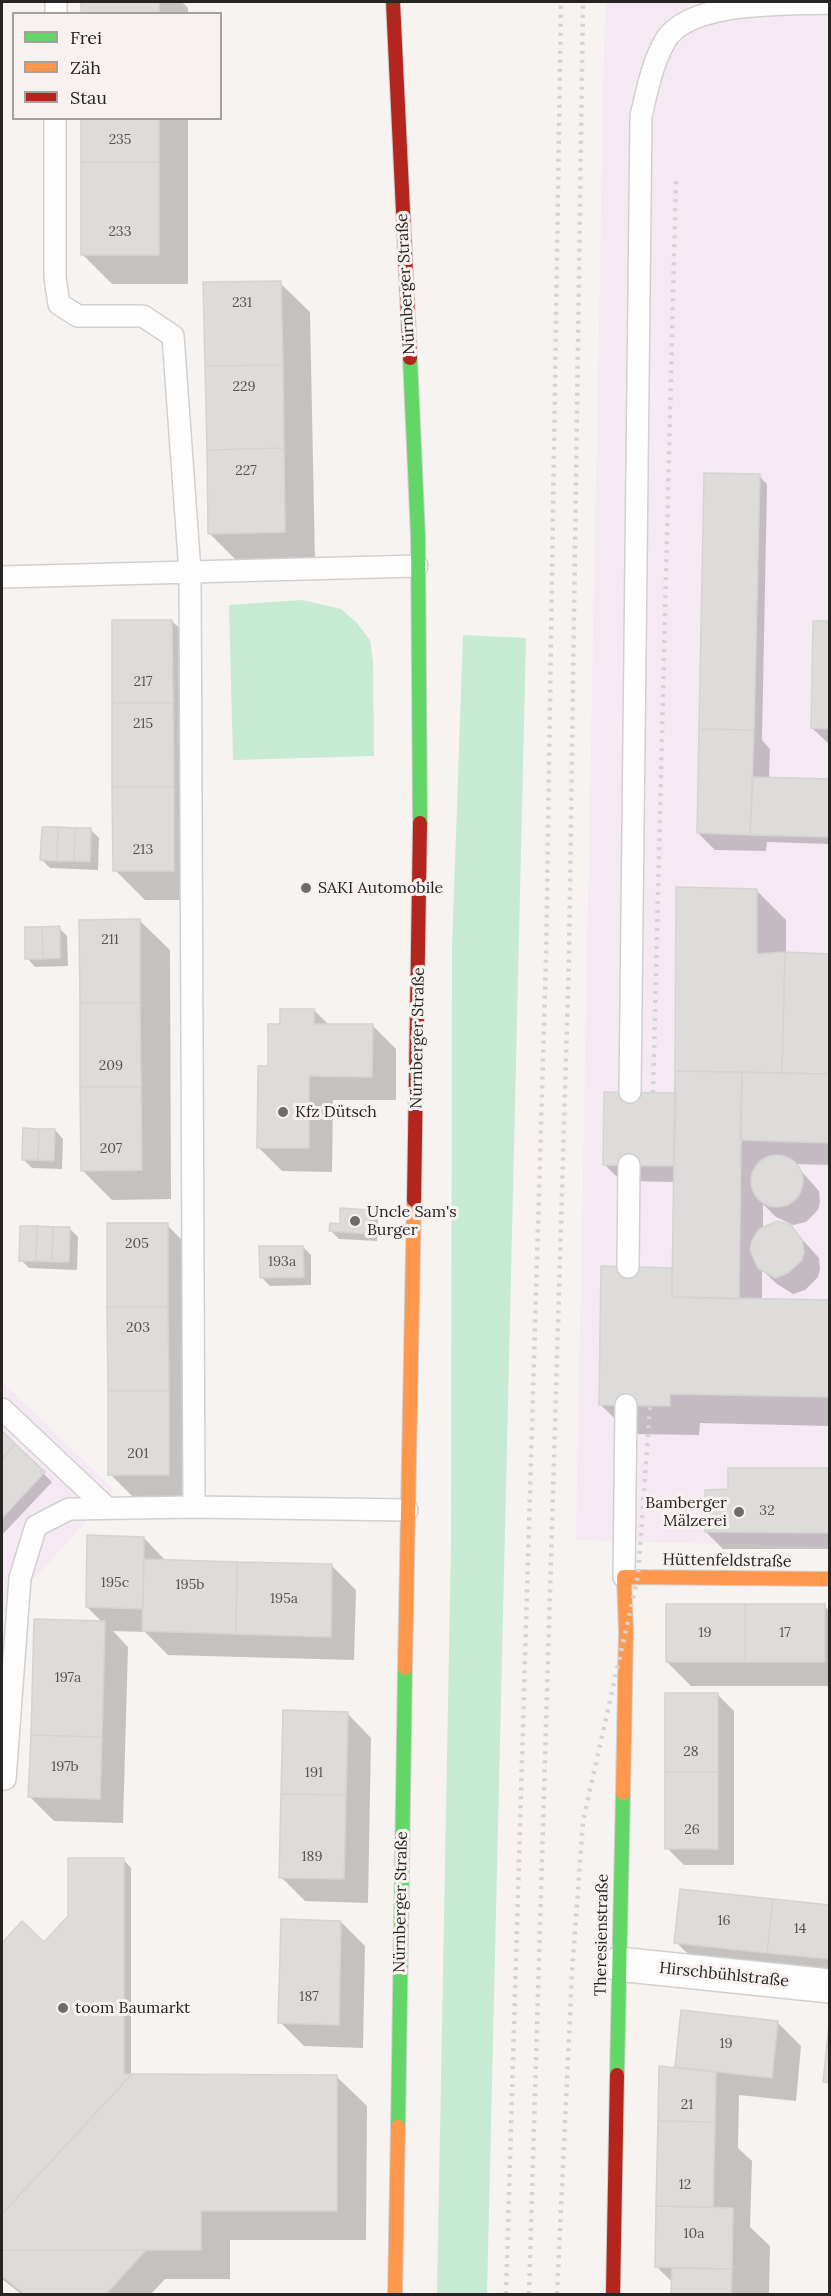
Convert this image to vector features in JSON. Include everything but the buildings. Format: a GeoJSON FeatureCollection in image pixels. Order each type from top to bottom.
{"type":"FeatureCollection","features":[{"type":"Feature","properties":{"kind":"street","name":"Nürnberger Straße"},"geometry":{"type":"LineString","coordinates":[[393,2],[417,566],[420,908],[407,1510],[395,2295]]}},
{"type":"Feature","properties":{"kind":"street","name":"Hüttenfeldstraße"},"geometry":{"type":"LineString","coordinates":[[624,1577],[830,1579]]}},
{"type":"Feature","properties":{"kind":"street","name":"Theresienstraße"},"geometry":{"type":"LineString","coordinates":[[613,2295],[626,1632],[624,1577]]}},
{"type":"Feature","properties":{"kind":"street","name":"Hirschbühlstraße"},"geometry":{"type":"LineString","coordinates":[[618,1964],[830,1986]]}},
{"type":"Feature","properties":{"kind":"lane"},"geometry":{"type":"LineString","coordinates":[[630,1092],[641,116],[653,68],[666,39],[685,21],[722,8],[830,3]]}},
{"type":"Feature","properties":{"kind":"lane"},"geometry":{"type":"LineString","coordinates":[[56,120],[54,278],[59,304],[78,316],[143,316],[173,336],[190,573],[194,1507]]}},
{"type":"Feature","properties":{"kind":"lane"},"geometry":{"type":"LineString","coordinates":[[2,577],[417,566]]}},
{"type":"Feature","properties":{"kind":"lane"},"geometry":{"type":"LineString","coordinates":[[628,1267],[629,1165]]}},
{"type":"Feature","properties":{"kind":"lane"},"geometry":{"type":"LineString","coordinates":[[624,1577],[626,1405]]}},
{"type":"Feature","properties":{"kind":"lane"},"geometry":{"type":"LineString","coordinates":[[2,1409],[107,1508]]}},
{"type":"Feature","properties":{"kind":"lane"},"geometry":{"type":"LineString","coordinates":[[5,1779],[20,1578],[36,1527],[69,1509],[194,1507],[407,1510]]}},
{"type":"Feature","properties":{"kind":"shaded area"},"geometry":{"type":"Polygon","coordinates":[[[605,2],[829,2],[829,1547],[576,1540],[605,2]]]}},
{"type":"Feature","properties":{"kind":"shaded area"},"geometry":{"type":"Polygon","coordinates":[[[2,1381],[114,1490],[2,1615],[2,1381]]]}},
{"type":"Feature","properties":{"kind":"green space"},"geometry":{"type":"Polygon","coordinates":[[[302,600],[341,609],[357,623],[370,640],[373,662],[374,756],[233,760],[229,605],[302,600]]]}},
{"type":"Feature","properties":{"kind":"green space"},"geometry":{"type":"Polygon","coordinates":[[[463,635],[526,638],[487,2294],[437,2294],[451,1542],[452,946],[463,635]]]}},
{"type":"Feature","properties":{"kind":"railway"},"geometry":{"type":"LineString","coordinates":[[506,2294],[546,959],[561,2]]}},
{"type":"Feature","properties":{"kind":"railway"},"geometry":{"type":"LineString","coordinates":[[529,2294],[569,957],[583,2]]}},
{"type":"Feature","properties":{"kind":"railway"},"geometry":{"type":"LineString","coordinates":[[653,1093],[676,177]]}},
{"type":"Feature","properties":{"kind":"railway"},"geometry":{"type":"LineString","coordinates":[[557,2294],[572,1973],[583,1821],[638,1576],[650,1406]]}},
{"type":"Feature","properties":{"kind":"traffic: fast"},"geometry":{"type":"LineString","coordinates":[[410,358],[418,536],[420,823]]}},
{"type":"Feature","properties":{"kind":"traffic: fast"},"geometry":{"type":"LineString","coordinates":[[398,2127],[405,1668]]}},
{"type":"Feature","properties":{"kind":"traffic: fast"},"geometry":{"type":"LineString","coordinates":[[617,2075],[623,1793]]}},
{"type":"Feature","properties":{"kind":"traffic: slow"},"geometry":{"type":"LineString","coordinates":[[405,1668],[414,1200]]}},
{"type":"Feature","properties":{"kind":"traffic: slow"},"geometry":{"type":"LineString","coordinates":[[623,1793],[626,1632],[624,1577],[830,1579]]}},
{"type":"Feature","properties":{"kind":"traffic: slow"},"geometry":{"type":"LineString","coordinates":[[395,2294],[398,2127]]}},
{"type":"Feature","properties":{"kind":"traffic: jam"},"geometry":{"type":"LineString","coordinates":[[393,2],[410,358]]}},
{"type":"Feature","properties":{"kind":"traffic: jam"},"geometry":{"type":"LineString","coordinates":[[414,1200],[420,823]]}},
{"type":"Feature","properties":{"kind":"traffic: jam"},"geometry":{"type":"LineString","coordinates":[[613,2294],[617,2075]]}},
{"type":"Feature","properties":{"kind":"place","name":"SAKI Automobile"},"geometry":{"type":"Point","coordinates":[306,888]}},
{"type":"Feature","properties":{"kind":"place","name":"Kfz Dütsch"},"geometry":{"type":"Point","coordinates":[283,1112]}},
{"type":"Feature","properties":{"kind":"place","name":"Uncle Sam's Burger"},"geometry":{"type":"Point","coordinates":[355,1221]}},
{"type":"Feature","properties":{"kind":"place","name":"Bamberger Mälzerei"},"geometry":{"type":"Point","coordinates":[739,1512]}},
{"type":"Feature","properties":{"kind":"place","name":"toom Baumarkt"},"geometry":{"type":"Point","coordinates":[63,2008]}}]}
